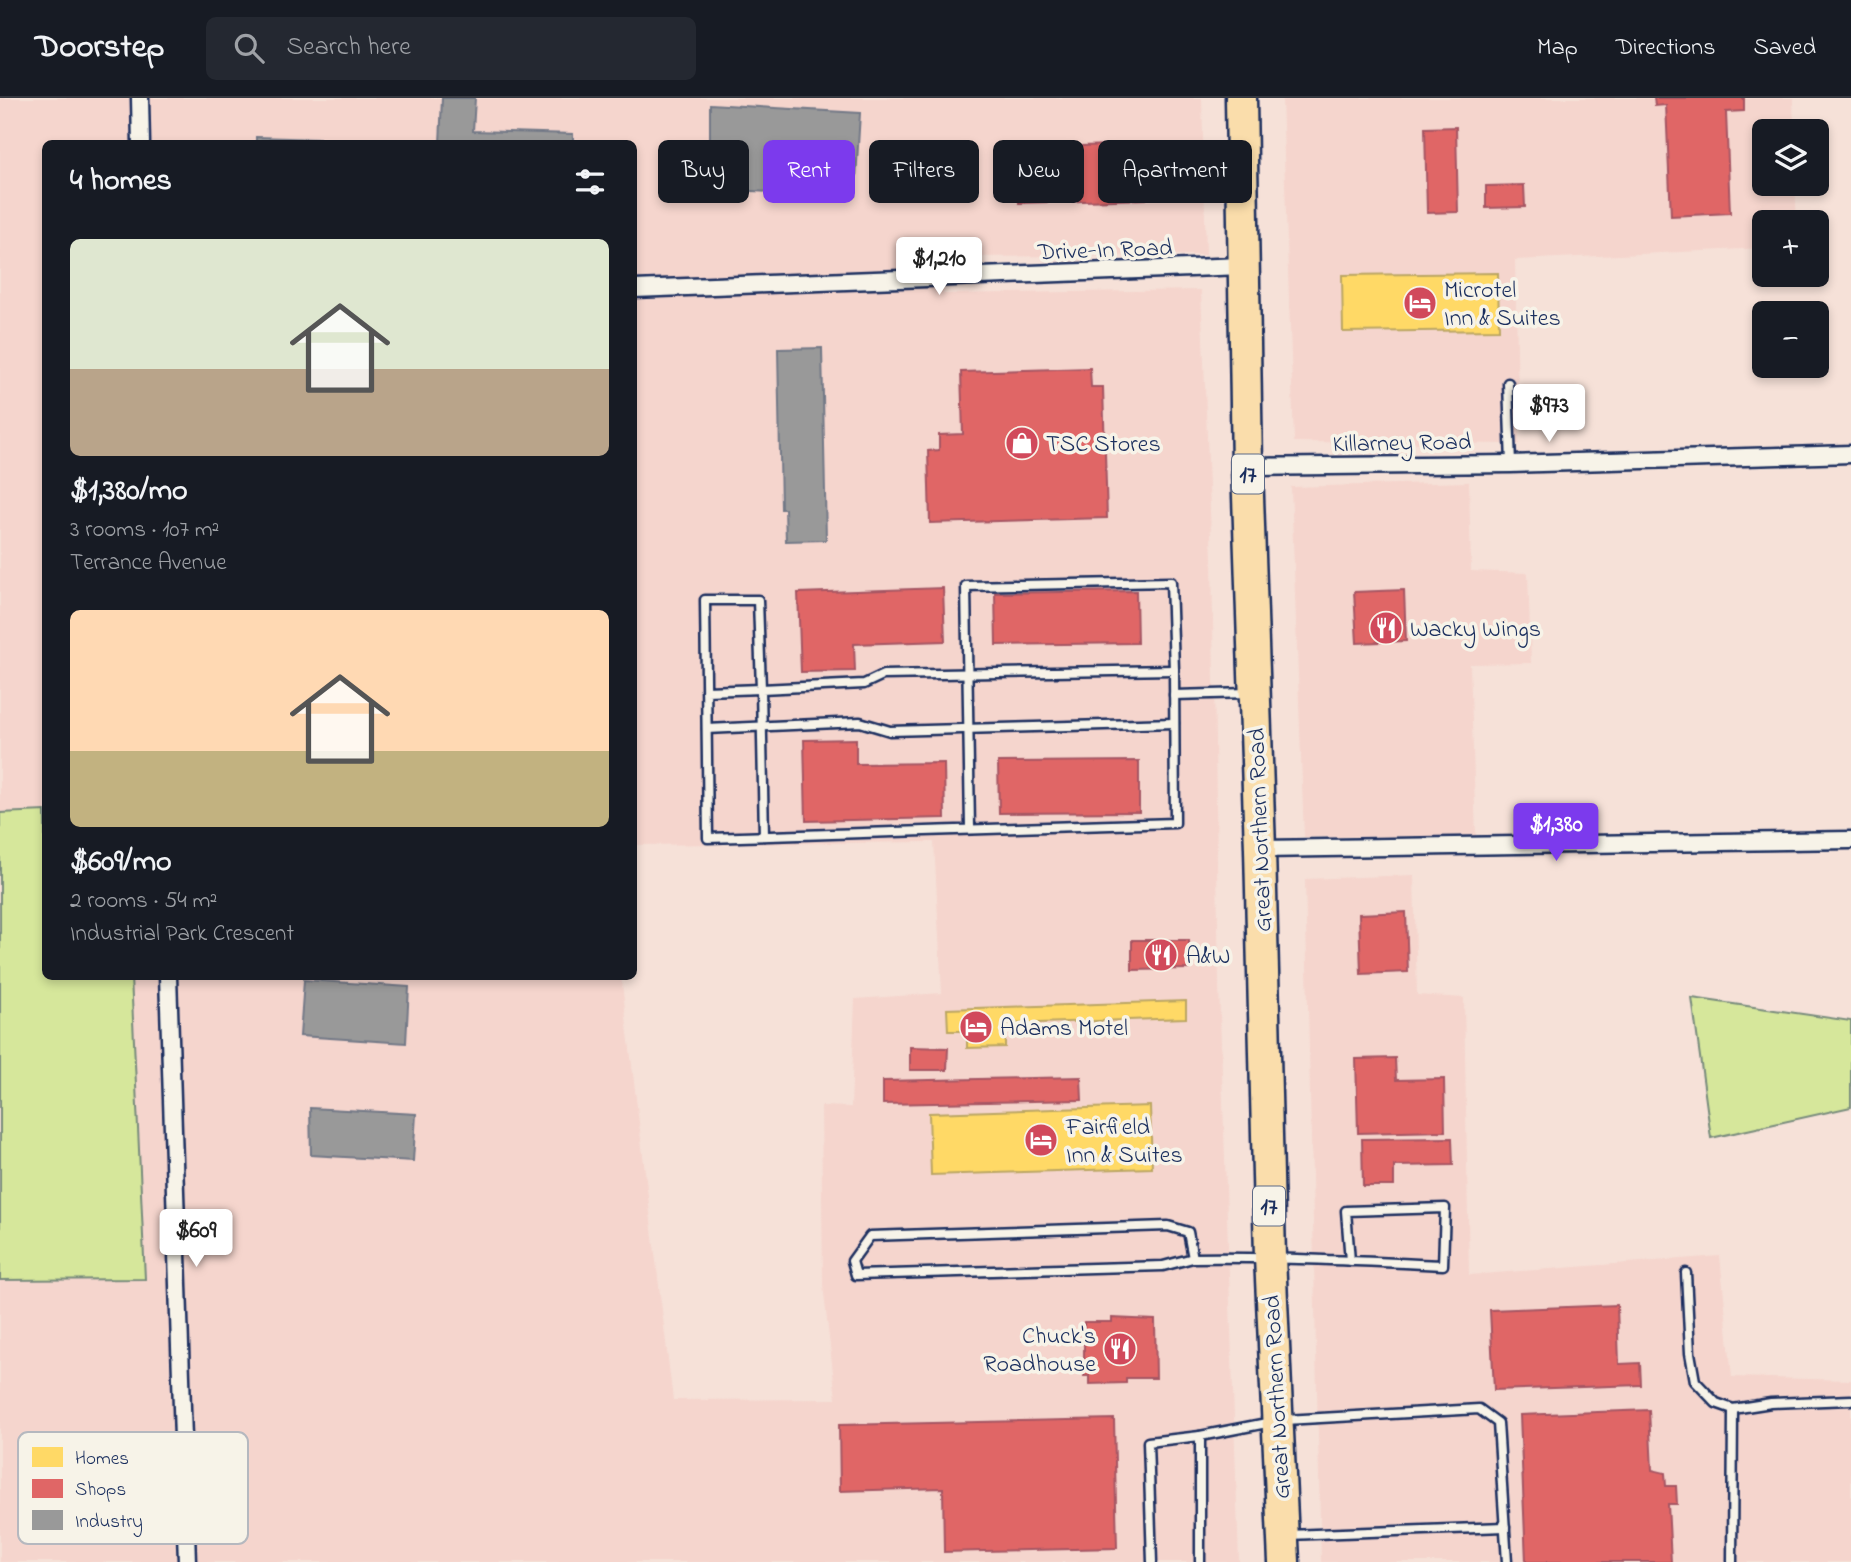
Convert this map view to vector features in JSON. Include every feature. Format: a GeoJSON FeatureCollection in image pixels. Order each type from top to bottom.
{"type":"FeatureCollection","features":[{"type":"Feature","properties":{"kind":"highway","name":"Great Northern Road"},"geometry":{"type":"LineString","coordinates":[[1241,98],[1247,467],[1270,1257],[1283,1548]]}},
{"type":"Feature","properties":{"kind":"street"},"geometry":{"type":"LineString","coordinates":[[140,98],[141,140]]}},
{"type":"Feature","properties":{"kind":"street","name":"Drive-In Road"},"geometry":{"type":"LineString","coordinates":[[637,289],[1243,266]]}},
{"type":"Feature","properties":{"kind":"street","name":"Killarney Road"},"geometry":{"type":"LineString","coordinates":[[1247,467],[1511,464],[1851,454]]}},
{"type":"Feature","properties":{"kind":"street"},"geometry":{"type":"LineString","coordinates":[[1260,849],[1851,840]]}},
{"type":"Feature","properties":{"kind":"street"},"geometry":{"type":"LineString","coordinates":[[168,980],[183,1432]]}},
{"type":"Feature","properties":{"kind":"street"},"geometry":{"type":"LineString","coordinates":[[186,1544],[187,1562]]}},
{"type":"Feature","properties":{"kind":"lane"},"geometry":{"type":"LineString","coordinates":[[1508,383],[1511,464]]}},
{"type":"Feature","properties":{"kind":"lane"},"geometry":{"type":"LineString","coordinates":[[764,836],[758,600],[705,600],[708,838],[764,836],[970,828],[1090,827],[1175,823],[1171,582],[966,586],[970,828]]}},
{"type":"Feature","properties":{"kind":"lane"},"geometry":{"type":"LineString","coordinates":[[706,691],[864,684],[883,675],[1174,670]]}},
{"type":"Feature","properties":{"kind":"lane"},"geometry":{"type":"LineString","coordinates":[[1174,695],[1255,693]]}},
{"type":"Feature","properties":{"kind":"lane"},"geometry":{"type":"LineString","coordinates":[[707,729],[860,722],[890,731],[1174,723]]}},
{"type":"Feature","properties":{"kind":"lane"},"geometry":{"type":"LineString","coordinates":[[1193,1258],[1188,1232],[1168,1226],[870,1236],[852,1261],[856,1275],[1163,1266],[1193,1258],[1270,1257],[1350,1261],[1443,1265],[1445,1208],[1346,1211],[1350,1261]]}},
{"type":"Feature","properties":{"kind":"lane"},"geometry":{"type":"LineString","coordinates":[[1686,1273],[1690,1353],[1695,1381],[1716,1403],[1733,1409],[1772,1403],[1851,1399]]}},
{"type":"Feature","properties":{"kind":"lane"},"geometry":{"type":"LineString","coordinates":[[1152,1562],[1148,1442],[1200,1436],[1277,1421],[1479,1409],[1498,1423],[1507,1562]]}},
{"type":"Feature","properties":{"kind":"lane"},"geometry":{"type":"LineString","coordinates":[[1732,1562],[1733,1409]]}},
{"type":"Feature","properties":{"kind":"lane"},"geometry":{"type":"LineString","coordinates":[[1200,1436],[1200,1562]]}},
{"type":"Feature","properties":{"kind":"lane"},"geometry":{"type":"LineString","coordinates":[[1283,1548],[1505,1527]]}},
{"type":"Feature","properties":{"kind":"shaded area"},"geometry":{"type":"Polygon","coordinates":[[[0,98],[1202,98],[1203,140],[1098,140],[1098,203],[1205,203],[1206,255],[949,257],[943,294],[1201,290],[1212,559],[1219,986],[1239,1562],[0,1562],[0,98]]]}},
{"type":"Feature","properties":{"kind":"shaded area"},"geometry":{"type":"Polygon","coordinates":[[[1282,98],[1793,98],[1794,119],[1752,119],[1752,196],[1796,196],[1796,210],[1752,210],[1752,249],[1515,260],[1519,444],[1294,442],[1282,98]]]}},
{"type":"Feature","properties":{"kind":"shaded area"},"geometry":{"type":"Polygon","coordinates":[[[1469,482],[1471,571],[1528,573],[1531,663],[1470,664],[1476,836],[1304,837],[1291,487],[1469,482]]]}},
{"type":"Feature","properties":{"kind":"shaded area"},"geometry":{"type":"Polygon","coordinates":[[[1414,875],[1417,995],[1464,998],[1469,1275],[1720,1256],[1732,1377],[1851,1380],[1851,1562],[1321,1562],[1305,879],[1414,875]]]}},
{"type":"Feature","properties":{"kind":"green space"},"geometry":{"type":"Polygon","coordinates":[[[42,811],[42,980],[131,980],[145,1279],[0,1280],[0,813],[42,811]]]}},
{"type":"Feature","properties":{"kind":"green space"},"geometry":{"type":"Polygon","coordinates":[[[1692,998],[1851,1021],[1851,1107],[1711,1138],[1692,998]]]}},
{"type":"Feature","properties":{"kind":"building: Homes","name":"Microtel Inn & Suites"},"geometry":{"type":"Polygon","coordinates":[[[1498,273],[1499,330],[1343,332],[1342,275],[1498,273]]]}},
{"type":"Feature","properties":{"kind":"building: Homes","name":"Adams Motel"},"geometry":{"type":"Polygon","coordinates":[[[1186,1001],[1186,1018],[1005,1024],[1005,1047],[967,1048],[967,1031],[948,1031],[947,1009],[1186,1001]]]}},
{"type":"Feature","properties":{"kind":"building: Homes","name":"Fairfield Inn & Suites"},"geometry":{"type":"Polygon","coordinates":[[[1150,1106],[1152,1168],[931,1175],[929,1113],[1150,1106]]]}},
{"type":"Feature","properties":{"kind":"building: Shops"},"geometry":{"type":"Polygon","coordinates":[[[1654,98],[1744,98],[1744,111],[1726,112],[1730,213],[1671,216],[1666,105],[1655,106],[1654,98]]]}},
{"type":"Feature","properties":{"kind":"building: Shops"},"geometry":{"type":"Polygon","coordinates":[[[1456,127],[1458,212],[1427,213],[1425,128],[1456,127]]]}},
{"type":"Feature","properties":{"kind":"building: Shops"},"geometry":{"type":"Polygon","coordinates":[[[1098,145],[1098,201],[1084,201],[1084,146],[1098,145]]]}},
{"type":"Feature","properties":{"kind":"building: Shops"},"geometry":{"type":"Polygon","coordinates":[[[1524,185],[1525,207],[1486,208],[1486,186],[1524,185]]]}},
{"type":"Feature","properties":{"kind":"building: Shops","name":"TSC Stores"},"geometry":{"type":"Polygon","coordinates":[[[1090,368],[1091,387],[1103,387],[1107,518],[930,523],[928,451],[939,450],[939,435],[963,434],[961,372],[1090,368]]]}},
{"type":"Feature","properties":{"kind":"building: Shops"},"geometry":{"type":"Polygon","coordinates":[[[943,588],[945,641],[854,644],[855,671],[801,672],[798,593],[943,588]]]}},
{"type":"Feature","properties":{"kind":"building: Shops"},"geometry":{"type":"Polygon","coordinates":[[[1404,590],[1406,641],[1357,643],[1354,592],[1404,590]]]}},
{"type":"Feature","properties":{"kind":"building: Shops"},"geometry":{"type":"Polygon","coordinates":[[[1136,591],[1137,643],[996,645],[995,593],[1136,591]]]}},
{"type":"Feature","properties":{"kind":"building: Shops"},"geometry":{"type":"Polygon","coordinates":[[[856,739],[856,764],[944,763],[945,818],[806,821],[804,740],[856,739]]]}},
{"type":"Feature","properties":{"kind":"building: Shops"},"geometry":{"type":"Polygon","coordinates":[[[1139,761],[1139,812],[999,813],[998,762],[1139,761]]]}},
{"type":"Feature","properties":{"kind":"building: Shops"},"geometry":{"type":"Polygon","coordinates":[[[1406,912],[1408,972],[1361,974],[1359,914],[1406,912]]]}},
{"type":"Feature","properties":{"kind":"building: Shops","name":"A&W"},"geometry":{"type":"Polygon","coordinates":[[[1132,940],[1189,940],[1189,969],[1132,970],[1132,940]]]}},
{"type":"Feature","properties":{"kind":"building: Shops"},"geometry":{"type":"Polygon","coordinates":[[[910,1047],[948,1048],[947,1070],[910,1070],[910,1047]]]}},
{"type":"Feature","properties":{"kind":"building: Shops"},"geometry":{"type":"Polygon","coordinates":[[[1395,1058],[1396,1080],[1444,1079],[1445,1131],[1358,1133],[1356,1059],[1395,1058]]]}},
{"type":"Feature","properties":{"kind":"building: Shops"},"geometry":{"type":"Polygon","coordinates":[[[1081,1077],[1082,1100],[883,1104],[883,1081],[1081,1077]]]}},
{"type":"Feature","properties":{"kind":"building: Shops"},"geometry":{"type":"Polygon","coordinates":[[[1452,1138],[1453,1165],[1394,1166],[1394,1186],[1363,1186],[1362,1139],[1452,1138]]]}},
{"type":"Feature","properties":{"kind":"building: Shops"},"geometry":{"type":"Polygon","coordinates":[[[1617,1305],[1619,1364],[1640,1363],[1641,1385],[1494,1390],[1490,1310],[1617,1305]]]}},
{"type":"Feature","properties":{"kind":"building: Shops","name":"Chuck's Roadhouse"},"geometry":{"type":"Polygon","coordinates":[[[1112,1318],[1155,1320],[1156,1378],[1126,1378],[1126,1383],[1089,1384],[1089,1376],[1084,1376],[1084,1322],[1112,1322],[1112,1318]]]}},
{"type":"Feature","properties":{"kind":"building: Shops"},"geometry":{"type":"Polygon","coordinates":[[[1649,1410],[1652,1470],[1665,1473],[1666,1486],[1676,1486],[1677,1504],[1668,1504],[1671,1562],[1526,1562],[1520,1415],[1649,1410]]]}},
{"type":"Feature","properties":{"kind":"building: Shops"},"geometry":{"type":"Polygon","coordinates":[[[1114,1419],[1117,1548],[944,1552],[943,1488],[840,1491],[839,1425],[1114,1419]]]}},
{"type":"Feature","properties":{"kind":"building: Industry"},"geometry":{"type":"Polygon","coordinates":[[[442,98],[475,98],[473,131],[573,134],[573,140],[440,140],[442,98]]]}},
{"type":"Feature","properties":{"kind":"building: Industry"},"geometry":{"type":"Polygon","coordinates":[[[710,104],[860,113],[855,196],[855,140],[763,140],[763,192],[749,191],[749,140],[710,140],[710,104]]]}},
{"type":"Feature","properties":{"kind":"building: Industry"},"geometry":{"type":"Polygon","coordinates":[[[256,137],[320,139],[320,140],[256,140],[256,137]]]}},
{"type":"Feature","properties":{"kind":"building: Industry"},"geometry":{"type":"Polygon","coordinates":[[[822,348],[826,540],[786,541],[785,509],[781,509],[778,349],[822,348]]]}},
{"type":"Feature","properties":{"kind":"building: Industry"},"geometry":{"type":"Polygon","coordinates":[[[304,980],[409,987],[406,1043],[300,1036],[304,980]]]}},
{"type":"Feature","properties":{"kind":"building: Industry"},"geometry":{"type":"Polygon","coordinates":[[[310,1108],[416,1114],[413,1161],[311,1155],[310,1108]]]}},
{"type":"Feature","properties":{"kind":"place","name":"Microtel Inn & Suites"},"geometry":{"type":"Point","coordinates":[1420,303]}},
{"type":"Feature","properties":{"kind":"place","name":"TSC Stores"},"geometry":{"type":"Point","coordinates":[1022,443]}},
{"type":"Feature","properties":{"kind":"place","name":"Wacky Wings"},"geometry":{"type":"Point","coordinates":[1386,628]}},
{"type":"Feature","properties":{"kind":"place","name":"A&W"},"geometry":{"type":"Point","coordinates":[1161,955]}},
{"type":"Feature","properties":{"kind":"place","name":"Adams Motel"},"geometry":{"type":"Point","coordinates":[976,1027]}},
{"type":"Feature","properties":{"kind":"place","name":"Fairfield Inn & Suites"},"geometry":{"type":"Point","coordinates":[1041,1140]}},
{"type":"Feature","properties":{"kind":"place","name":"Chuck's Roadhouse"},"geometry":{"type":"Point","coordinates":[1120,1349]}}]}
